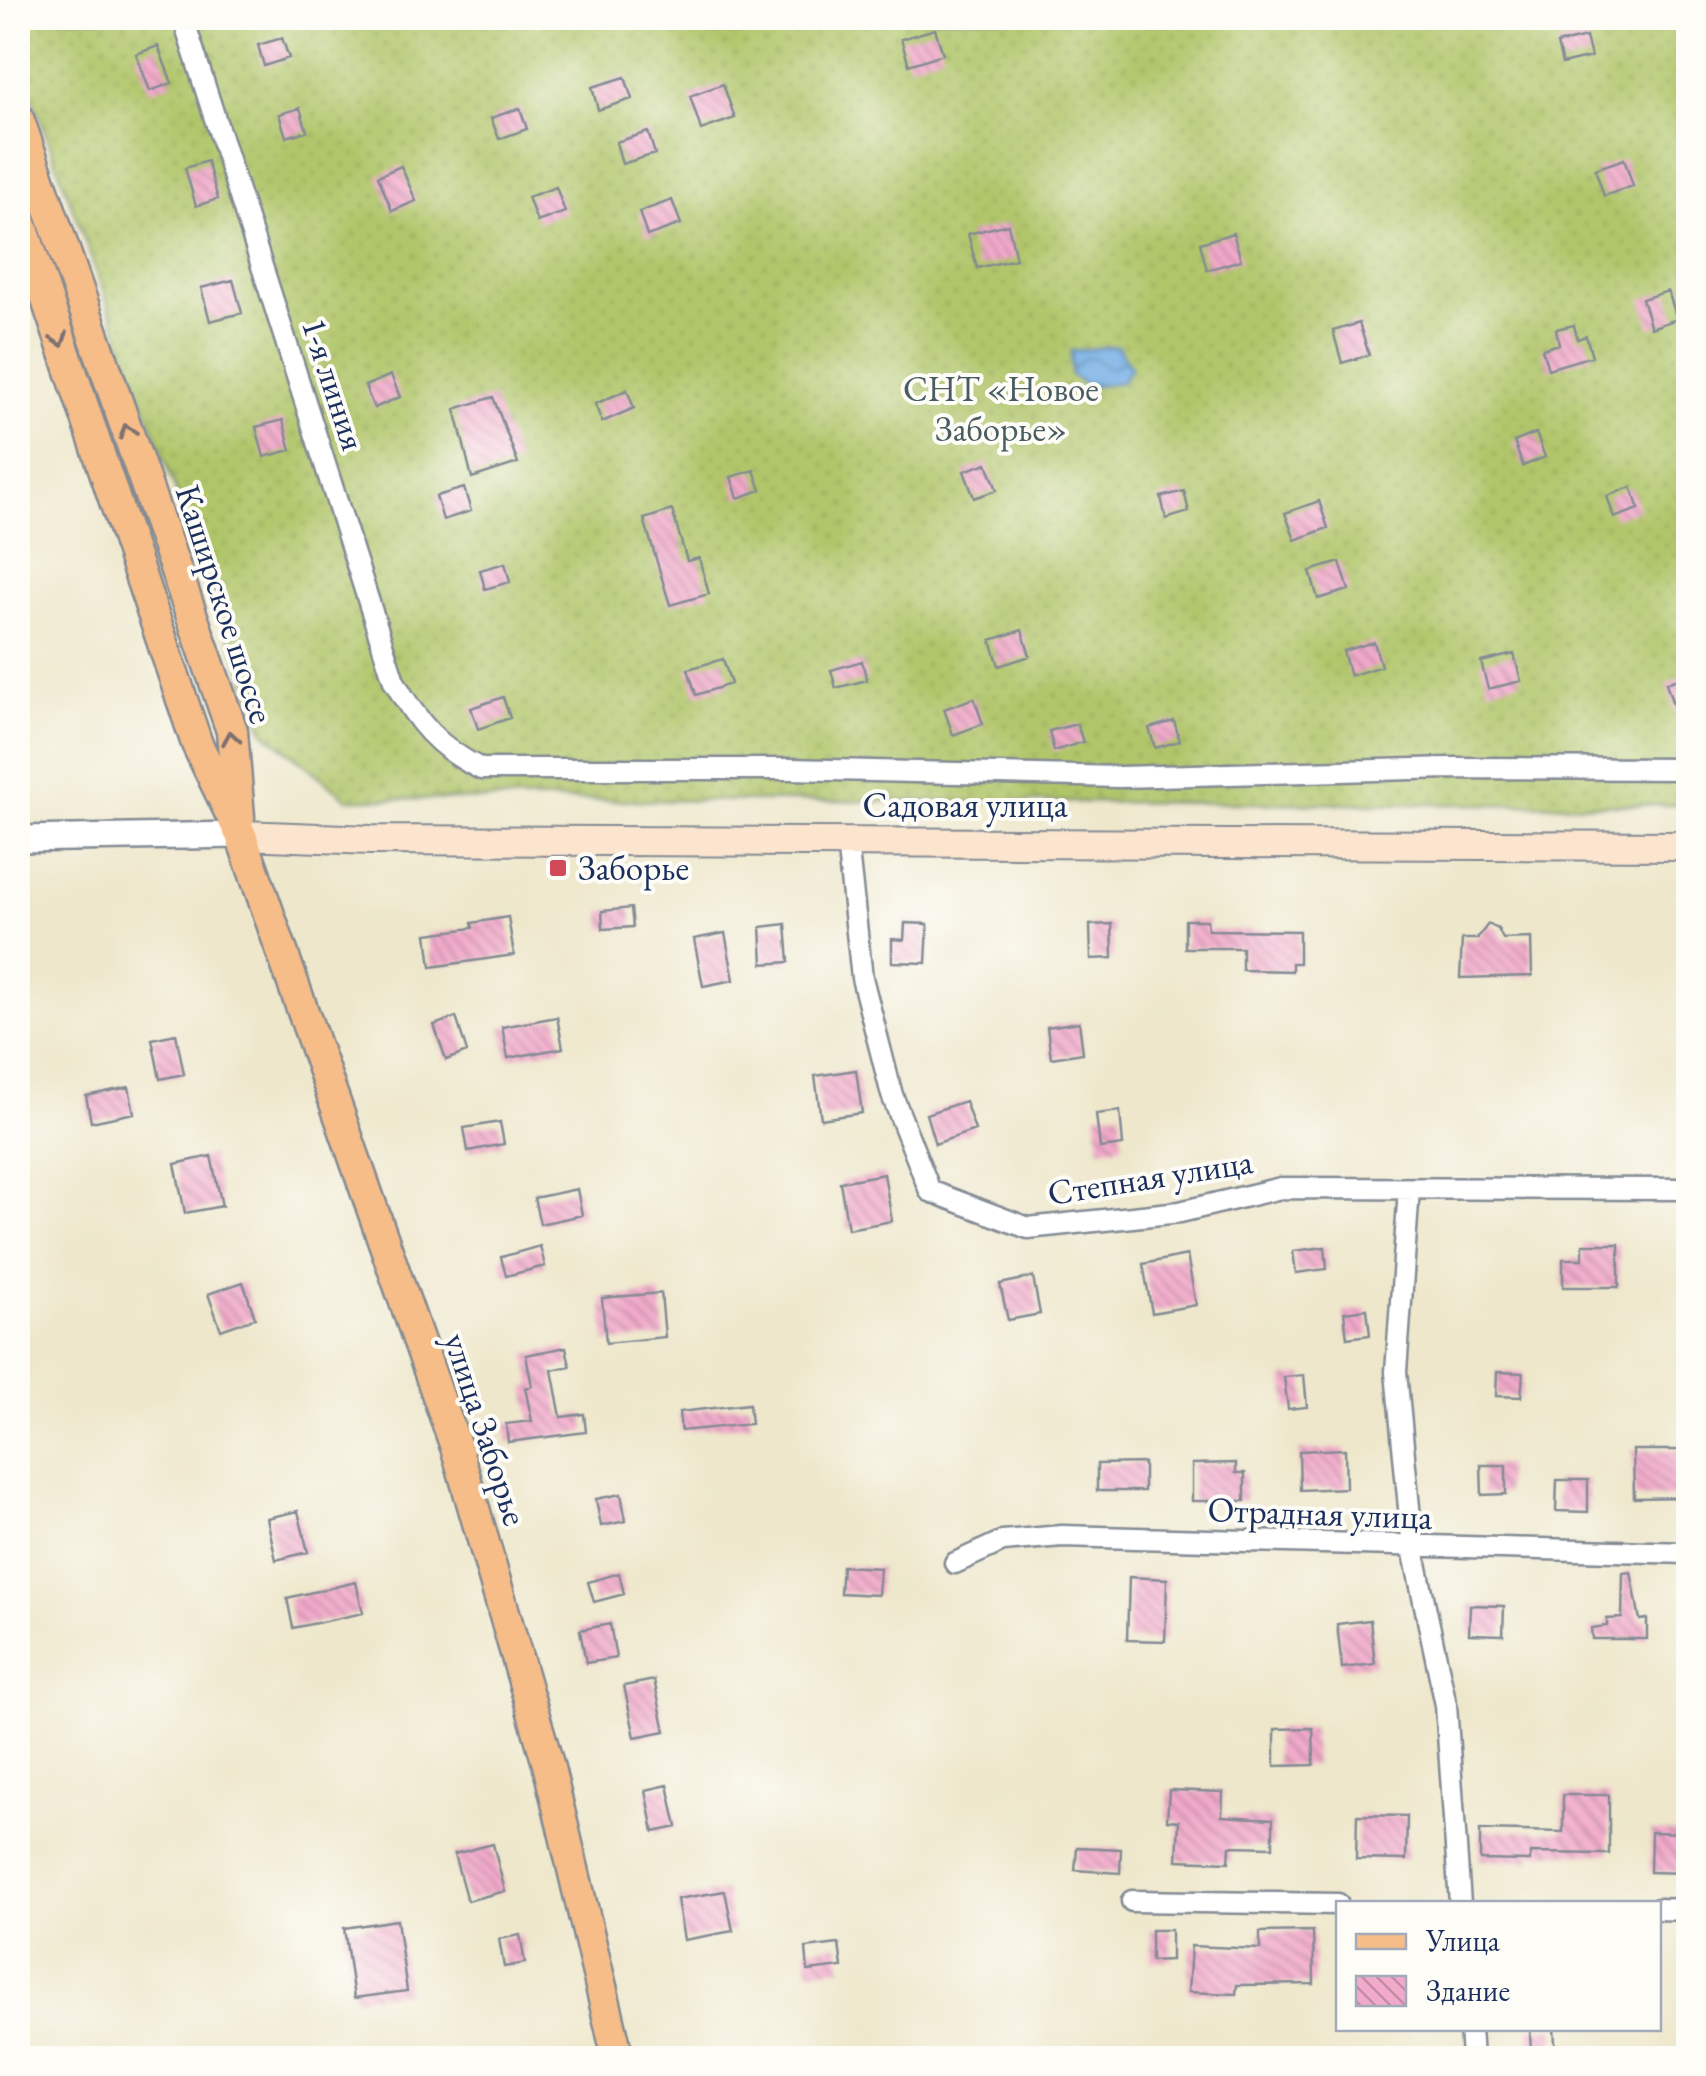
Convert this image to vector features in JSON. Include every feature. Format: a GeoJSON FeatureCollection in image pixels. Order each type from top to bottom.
{"type":"FeatureCollection","features":[{"type":"Feature","properties":{"kind":"main road","name":"Каширское шоссе"},"geometry":{"type":"LineString","coordinates":[[18,118],[232,731],[240,835]]}},
{"type":"Feature","properties":{"kind":"main road","name":"Каширское шоссе"},"geometry":{"type":"LineString","coordinates":[[18,214],[197,744],[240,835]]}},
{"type":"Feature","properties":{"kind":"main road","name":"Садовая улица"},"geometry":{"type":"LineString","coordinates":[[240,835],[1688,846]]}},
{"type":"Feature","properties":{"kind":"main road","name":"улица Заборье"},"geometry":{"type":"LineString","coordinates":[[240,835],[457,1450],[548,1764],[618,2058]]}},
{"type":"Feature","properties":{"kind":"street","name":"1-я линия"},"geometry":{"type":"LineString","coordinates":[[183,18],[394,680],[417,722],[451,754],[481,769],[790,769],[1120,777],[1450,768],[1688,769]]}},
{"type":"Feature","properties":{"kind":"street"},"geometry":{"type":"LineString","coordinates":[[18,839],[240,835]]}},
{"type":"Feature","properties":{"kind":"street","name":"Степная улица"},"geometry":{"type":"LineString","coordinates":[[846,842],[862,978],[892,1095],[930,1192],[1028,1228],[1180,1212],[1281,1188],[1688,1190]]}},
{"type":"Feature","properties":{"kind":"street"},"geometry":{"type":"LineString","coordinates":[[1408,1188],[1396,1372],[1412,1549],[1446,1705],[1460,1901]]}},
{"type":"Feature","properties":{"kind":"street","name":"Отрадная улица"},"geometry":{"type":"LineString","coordinates":[[955,1563],[1003,1540],[1062,1536],[1412,1549],[1688,1553]]}},
{"type":"Feature","properties":{"kind":"street"},"geometry":{"type":"LineString","coordinates":[[1132,1901],[1336,1904]]}},
{"type":"Feature","properties":{"kind":"street"},"geometry":{"type":"LineString","coordinates":[[1661,1909],[1688,1910]]}},
{"type":"Feature","properties":{"kind":"street"},"geometry":{"type":"LineString","coordinates":[[1470,2031],[1472,2058]]}},
{"type":"Feature","properties":{"kind":"green space","name":"СНТ «Новое Заборье»"},"geometry":{"type":"Polygon","coordinates":[[[18,18],[1688,18],[1688,805],[348,799],[264,732],[18,58],[18,18]]]}},
{"type":"Feature","properties":{"kind":"water"},"geometry":{"type":"Polygon","coordinates":[[[1117,346],[1131,368],[1121,382],[1089,387],[1071,375],[1071,351],[1117,346]]]}},
{"type":"Feature","properties":{"kind":"building"},"geometry":{"type":"Polygon","coordinates":[[[935,29],[943,54],[909,65],[901,39],[935,29]]]}},
{"type":"Feature","properties":{"kind":"building"},"geometry":{"type":"Polygon","coordinates":[[[1586,37],[1591,57],[1562,64],[1557,44],[1586,37]]]}},
{"type":"Feature","properties":{"kind":"building"},"geometry":{"type":"Polygon","coordinates":[[[282,38],[289,58],[264,66],[258,45],[282,38]]]}},
{"type":"Feature","properties":{"kind":"building"},"geometry":{"type":"Polygon","coordinates":[[[158,46],[172,83],[150,91],[136,54],[158,46]]]}},
{"type":"Feature","properties":{"kind":"building"},"geometry":{"type":"Polygon","coordinates":[[[625,77],[632,99],[598,110],[592,87],[625,77]]]}},
{"type":"Feature","properties":{"kind":"building"},"geometry":{"type":"Polygon","coordinates":[[[723,84],[735,118],[701,130],[690,96],[723,84]]]}},
{"type":"Feature","properties":{"kind":"building"},"geometry":{"type":"Polygon","coordinates":[[[300,108],[307,131],[286,137],[279,114],[300,108]]]}},
{"type":"Feature","properties":{"kind":"building"},"geometry":{"type":"Polygon","coordinates":[[[520,108],[527,129],[499,139],[491,118],[520,108]]]}},
{"type":"Feature","properties":{"kind":"building"},"geometry":{"type":"Polygon","coordinates":[[[648,132],[655,154],[622,164],[616,142],[648,132]]]}},
{"type":"Feature","properties":{"kind":"building"},"geometry":{"type":"Polygon","coordinates":[[[1624,159],[1633,186],[1604,196],[1595,169],[1624,159]]]}},
{"type":"Feature","properties":{"kind":"building"},"geometry":{"type":"Polygon","coordinates":[[[207,161],[218,199],[196,206],[185,168],[207,161]]]}},
{"type":"Feature","properties":{"kind":"building"},"geometry":{"type":"Polygon","coordinates":[[[401,166],[416,201],[392,211],[378,176],[401,166]]]}},
{"type":"Feature","properties":{"kind":"building"},"geometry":{"type":"Polygon","coordinates":[[[556,187],[565,212],[537,222],[528,197],[556,187]]]}},
{"type":"Feature","properties":{"kind":"building"},"geometry":{"type":"Polygon","coordinates":[[[672,200],[681,224],[647,236],[639,212],[672,200]]]}},
{"type":"Feature","properties":{"kind":"building"},"geometry":{"type":"Polygon","coordinates":[[[1008,224],[1016,259],[977,268],[968,234],[1008,224]]]}},
{"type":"Feature","properties":{"kind":"building"},"geometry":{"type":"Polygon","coordinates":[[[1233,233],[1241,260],[1207,270],[1200,243],[1233,233]]]}},
{"type":"Feature","properties":{"kind":"building"},"geometry":{"type":"Polygon","coordinates":[[[233,280],[242,313],[210,321],[201,288],[233,280]]]}},
{"type":"Feature","properties":{"kind":"building"},"geometry":{"type":"Polygon","coordinates":[[[1668,291],[1677,319],[1651,328],[1642,299],[1668,291]]]}},
{"type":"Feature","properties":{"kind":"building"},"geometry":{"type":"Polygon","coordinates":[[[1359,323],[1369,355],[1342,363],[1333,331],[1359,323]]]}},
{"type":"Feature","properties":{"kind":"building"},"geometry":{"type":"Polygon","coordinates":[[[1574,325],[1577,339],[1586,336],[1592,356],[1548,369],[1542,349],[1559,344],[1556,329],[1574,325]]]}},
{"type":"Feature","properties":{"kind":"building"},"geometry":{"type":"Polygon","coordinates":[[[391,375],[400,397],[374,408],[365,386],[391,375]]]}},
{"type":"Feature","properties":{"kind":"building"},"geometry":{"type":"Polygon","coordinates":[[[627,390],[634,408],[602,422],[595,404],[627,390]]]}},
{"type":"Feature","properties":{"kind":"building"},"geometry":{"type":"Polygon","coordinates":[[[493,397],[518,463],[472,478],[455,409],[493,397]]]}},
{"type":"Feature","properties":{"kind":"building"},"geometry":{"type":"Polygon","coordinates":[[[283,420],[291,450],[264,457],[256,427],[283,420]]]}},
{"type":"Feature","properties":{"kind":"building"},"geometry":{"type":"Polygon","coordinates":[[[1536,433],[1545,457],[1523,466],[1514,442],[1536,433]]]}},
{"type":"Feature","properties":{"kind":"building"},"geometry":{"type":"Polygon","coordinates":[[[987,463],[997,490],[974,498],[964,471],[987,463]]]}},
{"type":"Feature","properties":{"kind":"building"},"geometry":{"type":"Polygon","coordinates":[[[754,470],[761,490],[738,498],[731,477],[754,470]]]}},
{"type":"Feature","properties":{"kind":"building"},"geometry":{"type":"Polygon","coordinates":[[[1631,487],[1639,509],[1614,518],[1607,496],[1631,487]]]}},
{"type":"Feature","properties":{"kind":"building"},"geometry":{"type":"Polygon","coordinates":[[[464,488],[471,511],[443,520],[436,496],[464,488]]]}},
{"type":"Feature","properties":{"kind":"building"},"geometry":{"type":"Polygon","coordinates":[[[1184,491],[1189,512],[1166,519],[1161,497],[1184,491]]]}},
{"type":"Feature","properties":{"kind":"building"},"geometry":{"type":"Polygon","coordinates":[[[1319,501],[1328,528],[1295,540],[1285,513],[1319,501]]]}},
{"type":"Feature","properties":{"kind":"building"},"geometry":{"type":"Polygon","coordinates":[[[672,510],[687,561],[699,558],[709,594],[670,605],[644,519],[672,510]]]}},
{"type":"Feature","properties":{"kind":"building"},"geometry":{"type":"Polygon","coordinates":[[[1340,562],[1349,590],[1318,599],[1310,571],[1340,562]]]}},
{"type":"Feature","properties":{"kind":"building"},"geometry":{"type":"Polygon","coordinates":[[[505,563],[510,582],[485,589],[480,570],[505,563]]]}},
{"type":"Feature","properties":{"kind":"building"},"geometry":{"type":"Polygon","coordinates":[[[1022,630],[1030,656],[999,666],[991,640],[1022,630]]]}},
{"type":"Feature","properties":{"kind":"building"},"geometry":{"type":"Polygon","coordinates":[[[1374,642],[1381,666],[1350,676],[1343,651],[1374,642]]]}},
{"type":"Feature","properties":{"kind":"building"},"geometry":{"type":"Polygon","coordinates":[[[1514,654],[1521,681],[1488,689],[1481,662],[1514,654]]]}},
{"type":"Feature","properties":{"kind":"building"},"geometry":{"type":"Polygon","coordinates":[[[723,659],[731,684],[696,695],[688,669],[723,659]]]}},
{"type":"Feature","properties":{"kind":"building"},"geometry":{"type":"Polygon","coordinates":[[[862,661],[867,680],[836,688],[831,670],[862,661]]]}},
{"type":"Feature","properties":{"kind":"building"},"geometry":{"type":"Polygon","coordinates":[[[1688,676],[1688,741],[1685,742],[1666,683],[1688,676]]]}},
{"type":"Feature","properties":{"kind":"building"},"geometry":{"type":"Polygon","coordinates":[[[503,697],[510,718],[478,729],[471,708],[503,697]]]}},
{"type":"Feature","properties":{"kind":"building"},"geometry":{"type":"Polygon","coordinates":[[[974,698],[983,724],[953,735],[944,709],[974,698]]]}},
{"type":"Feature","properties":{"kind":"building"},"geometry":{"type":"Polygon","coordinates":[[[1174,721],[1180,741],[1155,748],[1149,728],[1174,721]]]}},
{"type":"Feature","properties":{"kind":"building"},"geometry":{"type":"Polygon","coordinates":[[[1077,724],[1083,742],[1054,751],[1049,731],[1077,724]]]}},
{"type":"Feature","properties":{"kind":"building"},"geometry":{"type":"Polygon","coordinates":[[[631,908],[633,927],[603,929],[602,911],[631,908]]]}},
{"type":"Feature","properties":{"kind":"building"},"geometry":{"type":"Polygon","coordinates":[[[508,917],[514,955],[431,967],[427,934],[473,928],[472,923],[508,917]]]}},
{"type":"Feature","properties":{"kind":"building"},"geometry":{"type":"Polygon","coordinates":[[[1185,920],[1207,920],[1208,930],[1299,931],[1299,963],[1292,963],[1292,971],[1242,970],[1242,948],[1185,948],[1185,920]]]}},
{"type":"Feature","properties":{"kind":"building"},"geometry":{"type":"Polygon","coordinates":[[[905,923],[928,924],[926,963],[892,962],[892,939],[904,940],[905,923]]]}},
{"type":"Feature","properties":{"kind":"building"},"geometry":{"type":"Polygon","coordinates":[[[786,924],[789,962],[763,964],[761,927],[786,924]]]}},
{"type":"Feature","properties":{"kind":"building"},"geometry":{"type":"Polygon","coordinates":[[[1112,924],[1113,958],[1091,959],[1090,925],[1112,924]]]}},
{"type":"Feature","properties":{"kind":"building"},"geometry":{"type":"Polygon","coordinates":[[[1488,924],[1498,929],[1503,939],[1531,938],[1532,976],[1460,978],[1462,939],[1477,939],[1488,924]]]}},
{"type":"Feature","properties":{"kind":"building"},"geometry":{"type":"Polygon","coordinates":[[[725,933],[734,980],[703,986],[694,939],[725,933]]]}},
{"type":"Feature","properties":{"kind":"building"},"geometry":{"type":"Polygon","coordinates":[[[456,1017],[467,1052],[446,1060],[434,1025],[456,1017]]]}},
{"type":"Feature","properties":{"kind":"building"},"geometry":{"type":"Polygon","coordinates":[[[557,1017],[563,1048],[508,1058],[502,1027],[557,1017]]]}},
{"type":"Feature","properties":{"kind":"building"},"geometry":{"type":"Polygon","coordinates":[[[1079,1022],[1083,1053],[1051,1058],[1047,1027],[1079,1022]]]}},
{"type":"Feature","properties":{"kind":"building"},"geometry":{"type":"Polygon","coordinates":[[[176,1034],[184,1074],[160,1079],[152,1039],[176,1034]]]}},
{"type":"Feature","properties":{"kind":"building"},"geometry":{"type":"Polygon","coordinates":[[[856,1070],[862,1113],[821,1119],[815,1076],[856,1070]]]}},
{"type":"Feature","properties":{"kind":"building"},"geometry":{"type":"Polygon","coordinates":[[[129,1087],[134,1113],[91,1122],[86,1096],[129,1087]]]}},
{"type":"Feature","properties":{"kind":"building"},"geometry":{"type":"Polygon","coordinates":[[[965,1101],[975,1130],[935,1144],[926,1114],[965,1101]]]}},
{"type":"Feature","properties":{"kind":"building"},"geometry":{"type":"Polygon","coordinates":[[[1120,1111],[1123,1145],[1100,1148],[1096,1114],[1120,1111]]]}},
{"type":"Feature","properties":{"kind":"building"},"geometry":{"type":"Polygon","coordinates":[[[500,1122],[504,1144],[468,1151],[464,1128],[500,1122]]]}},
{"type":"Feature","properties":{"kind":"building"},"geometry":{"type":"Polygon","coordinates":[[[211,1156],[222,1206],[185,1213],[175,1164],[211,1156]]]}},
{"type":"Feature","properties":{"kind":"building"},"geometry":{"type":"Polygon","coordinates":[[[884,1174],[892,1221],[848,1229],[840,1182],[884,1174]]]}},
{"type":"Feature","properties":{"kind":"building"},"geometry":{"type":"Polygon","coordinates":[[[577,1189],[582,1215],[540,1224],[534,1198],[577,1189]]]}},
{"type":"Feature","properties":{"kind":"building"},"geometry":{"type":"Polygon","coordinates":[[[1583,1244],[1619,1244],[1619,1287],[1563,1287],[1563,1259],[1583,1259],[1583,1244]]]}},
{"type":"Feature","properties":{"kind":"building"},"geometry":{"type":"Polygon","coordinates":[[[540,1246],[545,1266],[506,1276],[501,1257],[540,1246]]]}},
{"type":"Feature","properties":{"kind":"building"},"geometry":{"type":"Polygon","coordinates":[[[1325,1247],[1327,1269],[1296,1273],[1293,1251],[1325,1247]]]}},
{"type":"Feature","properties":{"kind":"building"},"geometry":{"type":"Polygon","coordinates":[[[1187,1255],[1196,1305],[1152,1313],[1143,1264],[1187,1255]]]}},
{"type":"Feature","properties":{"kind":"building"},"geometry":{"type":"Polygon","coordinates":[[[1033,1277],[1040,1314],[1008,1320],[1000,1284],[1033,1277]]]}},
{"type":"Feature","properties":{"kind":"building"},"geometry":{"type":"Polygon","coordinates":[[[243,1282],[255,1318],[221,1330],[208,1294],[243,1282]]]}},
{"type":"Feature","properties":{"kind":"building"},"geometry":{"type":"Polygon","coordinates":[[[661,1293],[665,1337],[606,1343],[602,1298],[661,1293]]]}},
{"type":"Feature","properties":{"kind":"building"},"geometry":{"type":"Polygon","coordinates":[[[1367,1309],[1370,1335],[1347,1338],[1344,1312],[1367,1309]]]}},
{"type":"Feature","properties":{"kind":"building"},"geometry":{"type":"Polygon","coordinates":[[[566,1347],[570,1366],[552,1370],[561,1417],[584,1414],[586,1432],[508,1442],[506,1424],[532,1421],[525,1388],[532,1386],[526,1355],[566,1347]]]}},
{"type":"Feature","properties":{"kind":"building"},"geometry":{"type":"Polygon","coordinates":[[[1497,1372],[1523,1373],[1521,1397],[1496,1396],[1497,1372]]]}},
{"type":"Feature","properties":{"kind":"building"},"geometry":{"type":"Polygon","coordinates":[[[1304,1375],[1307,1407],[1288,1409],[1284,1377],[1304,1375]]]}},
{"type":"Feature","properties":{"kind":"building"},"geometry":{"type":"Polygon","coordinates":[[[749,1404],[751,1424],[681,1431],[679,1412],[749,1404]]]}},
{"type":"Feature","properties":{"kind":"building"},"geometry":{"type":"Polygon","coordinates":[[[1345,1449],[1346,1488],[1300,1490],[1299,1451],[1345,1449]]]}},
{"type":"Feature","properties":{"kind":"building"},"geometry":{"type":"Polygon","coordinates":[[[1633,1450],[1684,1450],[1684,1497],[1634,1498],[1633,1450]]]}},
{"type":"Feature","properties":{"kind":"building"},"geometry":{"type":"Polygon","coordinates":[[[1144,1463],[1144,1491],[1097,1491],[1097,1464],[1144,1463]]]}},
{"type":"Feature","properties":{"kind":"building"},"geometry":{"type":"Polygon","coordinates":[[[1236,1463],[1236,1473],[1245,1473],[1245,1501],[1192,1501],[1192,1464],[1236,1463]]]}},
{"type":"Feature","properties":{"kind":"building"},"geometry":{"type":"Polygon","coordinates":[[[1481,1465],[1506,1465],[1506,1494],[1482,1495],[1481,1465]]]}},
{"type":"Feature","properties":{"kind":"building"},"geometry":{"type":"Polygon","coordinates":[[[1557,1480],[1588,1480],[1588,1512],[1556,1511],[1557,1480]]]}},
{"type":"Feature","properties":{"kind":"building"},"geometry":{"type":"Polygon","coordinates":[[[621,1494],[626,1521],[601,1526],[596,1499],[621,1494]]]}},
{"type":"Feature","properties":{"kind":"building"},"geometry":{"type":"Polygon","coordinates":[[[298,1511],[308,1552],[276,1560],[267,1518],[298,1511]]]}},
{"type":"Feature","properties":{"kind":"building"},"geometry":{"type":"Polygon","coordinates":[[[842,1566],[880,1568],[878,1595],[840,1593],[842,1566]]]}},
{"type":"Feature","properties":{"kind":"building"},"geometry":{"type":"Polygon","coordinates":[[[1631,1572],[1640,1620],[1647,1619],[1647,1639],[1592,1639],[1591,1628],[1607,1626],[1607,1619],[1622,1618],[1623,1573],[1631,1572]]]}},
{"type":"Feature","properties":{"kind":"building"},"geometry":{"type":"Polygon","coordinates":[[[619,1573],[624,1594],[594,1602],[588,1582],[619,1573]]]}},
{"type":"Feature","properties":{"kind":"building"},"geometry":{"type":"Polygon","coordinates":[[[1129,1577],[1167,1579],[1165,1641],[1127,1640],[1129,1577]]]}},
{"type":"Feature","properties":{"kind":"building"},"geometry":{"type":"Polygon","coordinates":[[[356,1582],[363,1613],[293,1628],[287,1598],[356,1582]]]}},
{"type":"Feature","properties":{"kind":"building"},"geometry":{"type":"Polygon","coordinates":[[[1470,1605],[1504,1606],[1503,1635],[1469,1634],[1470,1605]]]}},
{"type":"Feature","properties":{"kind":"building"},"geometry":{"type":"Polygon","coordinates":[[[1370,1620],[1375,1664],[1342,1668],[1337,1624],[1370,1620]]]}},
{"type":"Feature","properties":{"kind":"building"},"geometry":{"type":"Polygon","coordinates":[[[610,1624],[616,1658],[586,1663],[580,1630],[610,1624]]]}},
{"type":"Feature","properties":{"kind":"building"},"geometry":{"type":"Polygon","coordinates":[[[654,1680],[665,1731],[635,1737],[624,1686],[654,1680]]]}},
{"type":"Feature","properties":{"kind":"building"},"geometry":{"type":"Polygon","coordinates":[[[1313,1728],[1314,1765],[1275,1766],[1275,1729],[1313,1728]]]}},
{"type":"Feature","properties":{"kind":"building"},"geometry":{"type":"Polygon","coordinates":[[[668,1785],[677,1827],[654,1832],[646,1790],[668,1785]]]}},
{"type":"Feature","properties":{"kind":"building"},"geometry":{"type":"Polygon","coordinates":[[[1169,1790],[1223,1792],[1222,1816],[1273,1819],[1273,1847],[1230,1846],[1229,1862],[1177,1860],[1179,1821],[1167,1820],[1169,1790]]]}},
{"type":"Feature","properties":{"kind":"building"},"geometry":{"type":"Polygon","coordinates":[[[1563,1795],[1609,1795],[1609,1854],[1530,1853],[1530,1861],[1480,1860],[1480,1830],[1563,1832],[1563,1795]]]}},
{"type":"Feature","properties":{"kind":"building"},"geometry":{"type":"Polygon","coordinates":[[[1357,1815],[1407,1816],[1406,1860],[1356,1859],[1357,1815]]]}},
{"type":"Feature","properties":{"kind":"building"},"geometry":{"type":"Polygon","coordinates":[[[1651,1832],[1688,1833],[1688,1873],[1650,1872],[1651,1832]]]}},
{"type":"Feature","properties":{"kind":"building"},"geometry":{"type":"Polygon","coordinates":[[[493,1844],[505,1891],[467,1901],[454,1854],[493,1844]]]}},
{"type":"Feature","properties":{"kind":"building"},"geometry":{"type":"Polygon","coordinates":[[[1077,1847],[1121,1849],[1120,1873],[1075,1870],[1077,1847]]]}},
{"type":"Feature","properties":{"kind":"building"},"geometry":{"type":"Polygon","coordinates":[[[725,1891],[733,1931],[684,1940],[677,1899],[725,1891]]]}},
{"type":"Feature","properties":{"kind":"building"},"geometry":{"type":"Polygon","coordinates":[[[397,1920],[407,1991],[354,1998],[344,1928],[397,1920]]]}},
{"type":"Feature","properties":{"kind":"building"},"geometry":{"type":"Polygon","coordinates":[[[1151,1930],[1171,1930],[1171,1960],[1151,1961],[1151,1930]]]}},
{"type":"Feature","properties":{"kind":"building"},"geometry":{"type":"Polygon","coordinates":[[[1313,1931],[1314,1984],[1237,1985],[1236,1994],[1188,1992],[1191,1946],[1260,1949],[1260,1932],[1313,1931]]]}},
{"type":"Feature","properties":{"kind":"building"},"geometry":{"type":"Polygon","coordinates":[[[520,1935],[525,1963],[504,1967],[499,1939],[520,1935]]]}},
{"type":"Feature","properties":{"kind":"building"},"geometry":{"type":"Polygon","coordinates":[[[839,1944],[842,1967],[808,1971],[806,1948],[839,1944]]]}},
{"type":"Feature","properties":{"kind":"building"},"geometry":{"type":"Polygon","coordinates":[[[1530,2031],[1554,2031],[1556,2058],[1531,2058],[1530,2031]]]}},
{"type":"Feature","properties":{"kind":"place","name":"Заборье"},"geometry":{"type":"Point","coordinates":[558,868]}}]}
